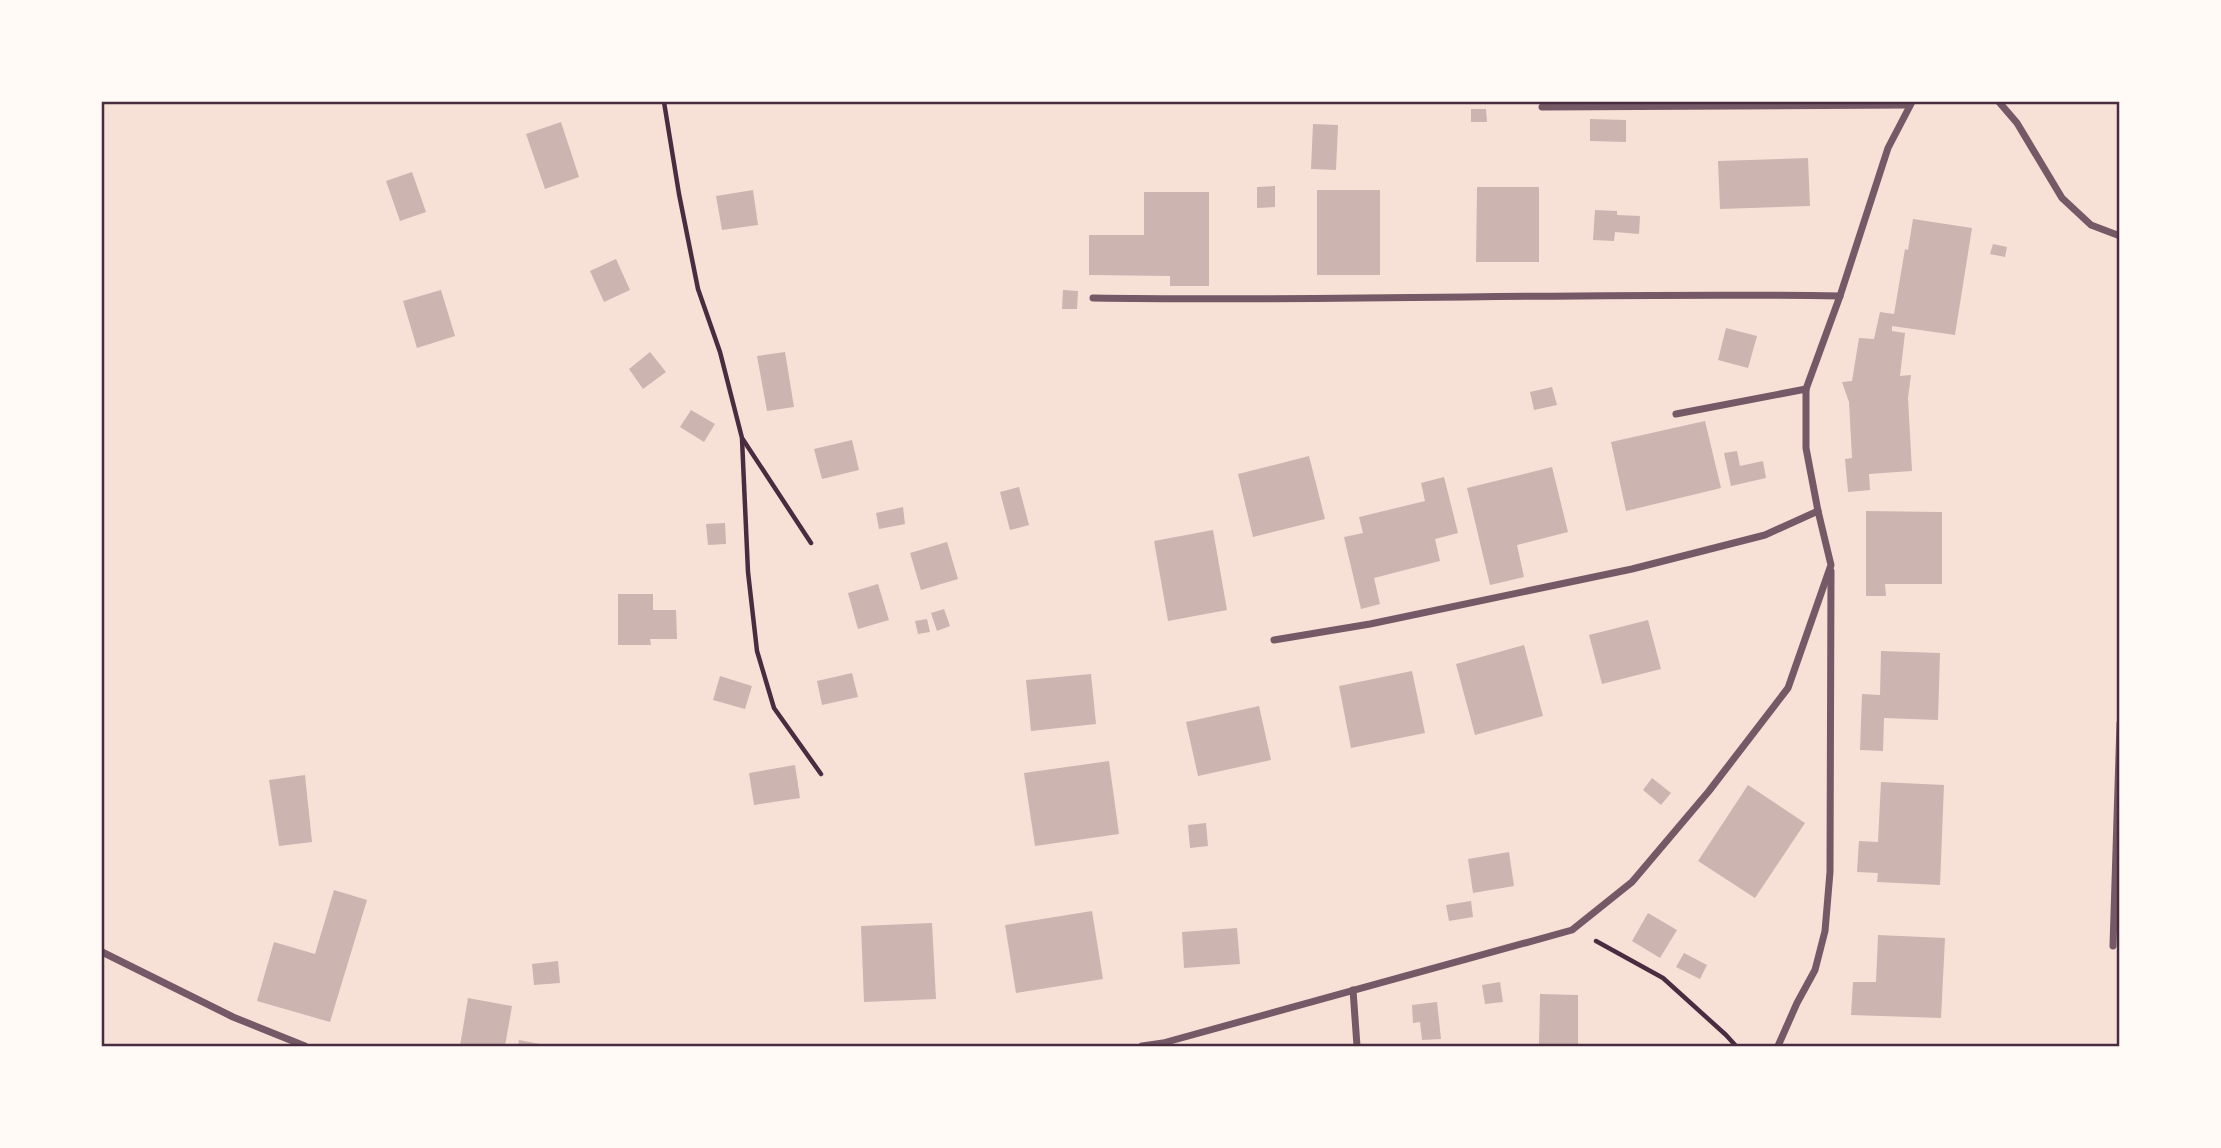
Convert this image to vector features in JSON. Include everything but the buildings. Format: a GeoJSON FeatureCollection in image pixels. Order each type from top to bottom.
{"type":"FeatureCollection","features":[{"type":"Feature","properties":{"kind":"street"},"geometry":{"type":"LineString","coordinates":[[1999,102],[2017,123],[2062,198],[2091,225],[2119,236]]}},
{"type":"Feature","properties":{"kind":"street"},"geometry":{"type":"LineString","coordinates":[[1542,107],[1911,103],[1888,148],[1807,389],[1805,448],[1831,565],[1830,872],[1825,931],[1815,970],[1778,1046]]}},
{"type":"Feature","properties":{"kind":"street"},"geometry":{"type":"LineString","coordinates":[[1093,299],[1721,294],[1840,296]]}},
{"type":"Feature","properties":{"kind":"street"},"geometry":{"type":"LineString","coordinates":[[1676,414],[1807,389]]}},
{"type":"Feature","properties":{"kind":"street"},"geometry":{"type":"LineString","coordinates":[[1274,640],[1370,625],[1632,569],[1765,535],[1818,511]]}},
{"type":"Feature","properties":{"kind":"street"},"geometry":{"type":"LineString","coordinates":[[1142,1046],[1163,1045],[1572,930],[1632,882],[1709,791],[1787,688],[1831,565]]}},
{"type":"Feature","properties":{"kind":"street"},"geometry":{"type":"LineString","coordinates":[[2113,946],[2119,723]]}},
{"type":"Feature","properties":{"kind":"street"},"geometry":{"type":"LineString","coordinates":[[105,954],[233,1017],[305,1046]]}},
{"type":"Feature","properties":{"kind":"street"},"geometry":{"type":"LineString","coordinates":[[1353,990],[1357,1046]]}},
{"type":"Feature","properties":{"kind":"path"},"geometry":{"type":"LineString","coordinates":[[664,102],[698,289],[720,352],[742,438],[748,572],[757,651],[774,708],[821,774]]}},
{"type":"Feature","properties":{"kind":"path"},"geometry":{"type":"LineString","coordinates":[[742,438],[811,543]]}},
{"type":"Feature","properties":{"kind":"path"},"geometry":{"type":"LineString","coordinates":[[1572,930],[1663,978],[1737,1046]]}}]}
